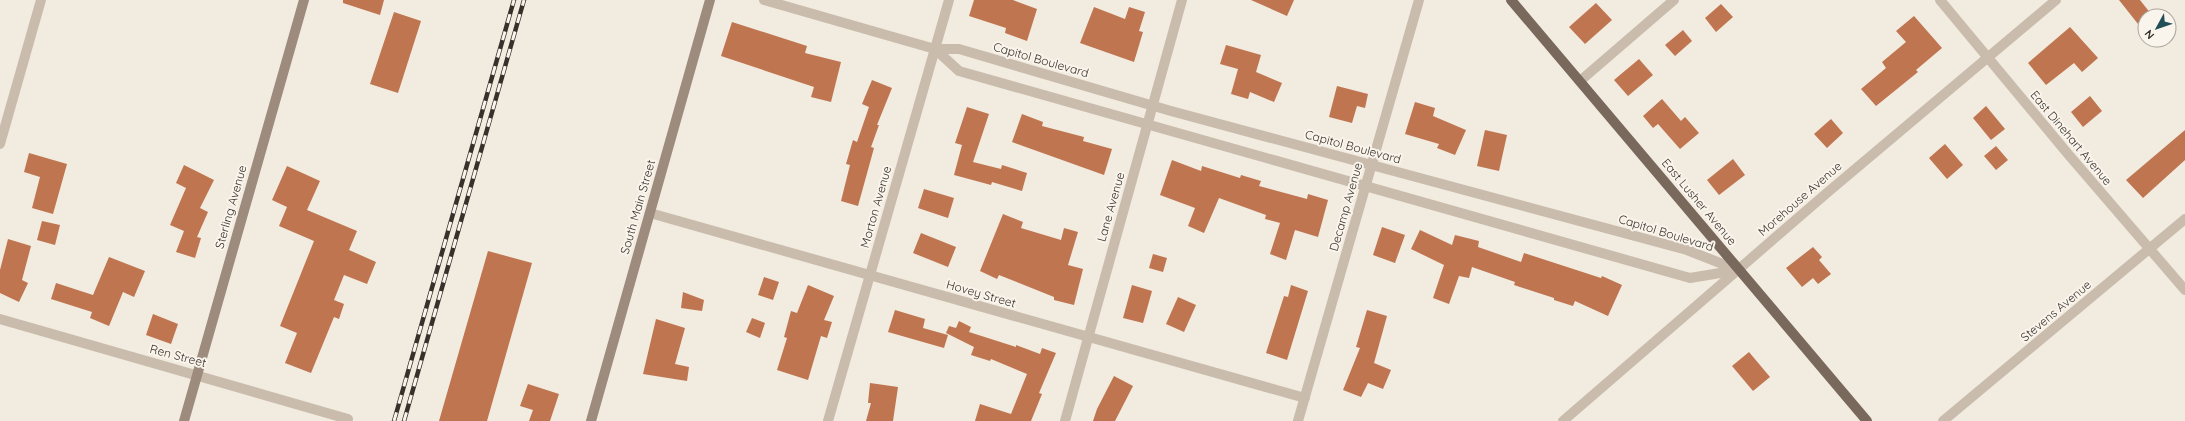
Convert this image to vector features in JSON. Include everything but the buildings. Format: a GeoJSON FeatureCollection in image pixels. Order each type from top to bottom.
{"type":"FeatureCollection","features":[{"type":"Feature","properties":{"kind":"main road","name":"East Lusher Avenue"},"geometry":{"type":"LineString","coordinates":[[1511,0],[1867,421]]}},
{"type":"Feature","properties":{"kind":"street"},"geometry":{"type":"LineString","coordinates":[[0,144],[41,0]]}},
{"type":"Feature","properties":{"kind":"street","name":"Sterling Avenue"},"geometry":{"type":"LineString","coordinates":[[184,421],[304,0]]}},
{"type":"Feature","properties":{"kind":"street","name":"South Main Street"},"geometry":{"type":"LineString","coordinates":[[591,421],[710,0]]}},
{"type":"Feature","properties":{"kind":"street","name":"Capitol Boulevard"},"geometry":{"type":"LineString","coordinates":[[764,0],[935,49],[959,49],[1153,106],[1687,250],[1738,270]]}},
{"type":"Feature","properties":{"kind":"street","name":"Morton Avenue"},"geometry":{"type":"LineString","coordinates":[[828,421],[949,0]]}},
{"type":"Feature","properties":{"kind":"street","name":"Lane Avenue"},"geometry":{"type":"LineString","coordinates":[[1065,421],[1182,0]]}},
{"type":"Feature","properties":{"kind":"street","name":"Decamp Avenue"},"geometry":{"type":"LineString","coordinates":[[1298,421],[1419,0]]}},
{"type":"Feature","properties":{"kind":"street"},"geometry":{"type":"LineString","coordinates":[[1580,81],[1674,0]]}},
{"type":"Feature","properties":{"kind":"street","name":"East Dinehart Avenue"},"geometry":{"type":"LineString","coordinates":[[1940,0],[1988,59],[2185,290]]}},
{"type":"Feature","properties":{"kind":"street","name":"Morehouse Avenue"},"geometry":{"type":"LineString","coordinates":[[1563,421],[1828,192],[1988,59],[2056,0]]}},
{"type":"Feature","properties":{"kind":"street","name":"Capitol Boulevard"},"geometry":{"type":"LineString","coordinates":[[935,49],[959,71],[1690,278],[1738,270]]}},
{"type":"Feature","properties":{"kind":"street","name":"Hovey Street"},"geometry":{"type":"LineString","coordinates":[[650,213],[1305,398]]}},
{"type":"Feature","properties":{"kind":"street","name":"Stevens Avenue"},"geometry":{"type":"LineString","coordinates":[[1943,421],[2150,250],[2185,219]]}},
{"type":"Feature","properties":{"kind":"street","name":"Ren Street"},"geometry":{"type":"LineString","coordinates":[[0,319],[197,374],[348,419]]}},
{"type":"Feature","properties":{"kind":"railway"},"geometry":{"type":"LineString","coordinates":[[394,421],[514,0]]}},
{"type":"Feature","properties":{"kind":"railway"},"geometry":{"type":"LineString","coordinates":[[404,421],[524,0]]}}]}
